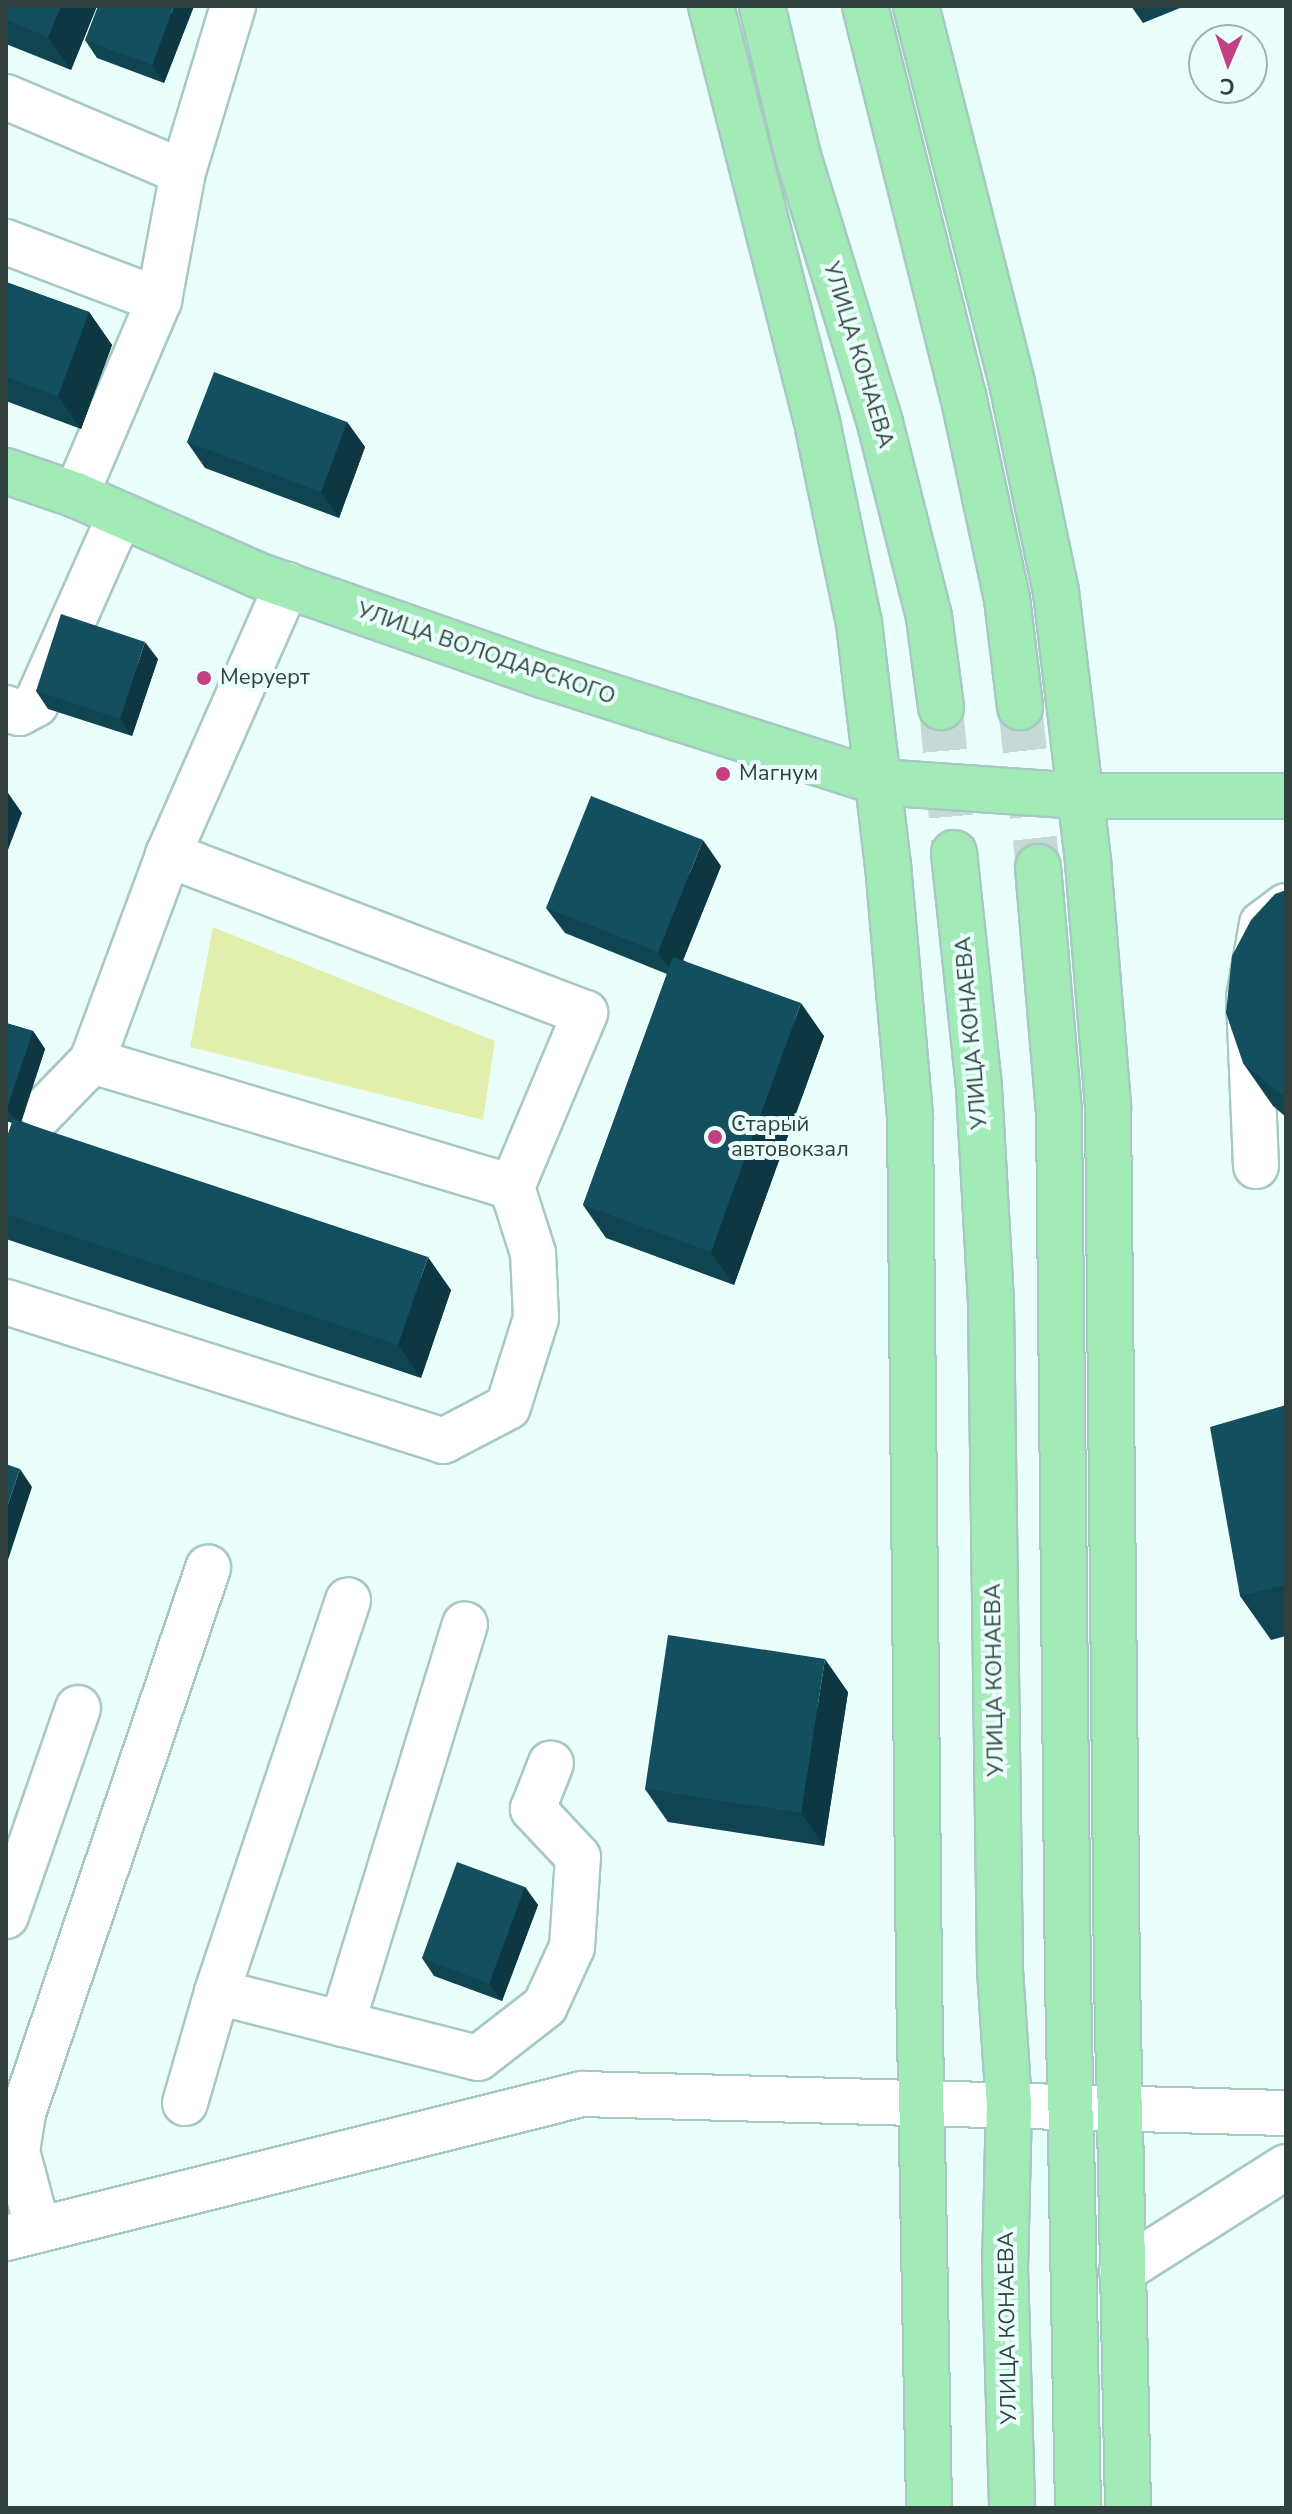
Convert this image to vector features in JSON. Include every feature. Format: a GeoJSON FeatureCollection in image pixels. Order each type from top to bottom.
{"type":"FeatureCollection","features":[{"type":"Feature","properties":{"kind":"main road"},"geometry":{"type":"LineString","coordinates":[[711,6],[818,427],[859,623],[879,782],[910,1117],[923,2275],[929,2508]]}},
{"type":"Feature","properties":{"kind":"main road","name":"УЛИЦА КОНАЕВА"},"geometry":{"type":"LineString","coordinates":[[762,6],[798,156],[888,453],[929,617],[941,707]]}},
{"type":"Feature","properties":{"kind":"main road"},"geometry":{"type":"LineString","coordinates":[[865,6],[963,395],[1007,599],[1020,707]]}},
{"type":"Feature","properties":{"kind":"main road"},"geometry":{"type":"LineString","coordinates":[[916,6],[1012,383],[1056,592],[1080,796],[1108,1107],[1119,2107],[1128,2508]]}},
{"type":"Feature","properties":{"kind":"main road","name":"УЛИЦА ВОЛОДАРСКОГО"},"geometry":{"type":"LineString","coordinates":[[6,471],[76,495],[287,585],[543,675],[879,782],[1080,796],[1286,796]]}},
{"type":"Feature","properties":{"kind":"main road","name":"УЛИЦА КОНАЕВА"},"geometry":{"type":"LineString","coordinates":[[954,853],[979,1088],[991,1305],[1000,1970],[1009,2105],[1005,2268],[1012,2508]]}},
{"type":"Feature","properties":{"kind":"main road"},"geometry":{"type":"LineString","coordinates":[[1038,867],[1059,1141],[1078,2508]]}},
{"type":"Feature","properties":{"kind":"street"},"geometry":{"type":"LineString","coordinates":[[76,495],[159,300],[183,172],[233,6]]}},
{"type":"Feature","properties":{"kind":"street"},"geometry":{"type":"LineString","coordinates":[[6,97],[183,172]]}},
{"type":"Feature","properties":{"kind":"street"},"geometry":{"type":"LineString","coordinates":[[6,242],[159,300]]}},
{"type":"Feature","properties":{"kind":"street"},"geometry":{"type":"LineString","coordinates":[[6,708],[19,713],[36,704],[120,515]]}},
{"type":"Feature","properties":{"kind":"street"},"geometry":{"type":"LineString","coordinates":[[6,1191],[29,1126],[92,1061],[168,855],[287,585]]}},
{"type":"Feature","properties":{"kind":"street"},"geometry":{"type":"LineString","coordinates":[[6,1302],[443,1441],[508,1407],[536,1318],[533,1253],[512,1187],[585,1013],[168,855]]}},
{"type":"Feature","properties":{"kind":"street"},"geometry":{"type":"LineString","coordinates":[[1256,1166],[1249,998],[1262,924],[1286,906]]}},
{"type":"Feature","properties":{"kind":"street"},"geometry":{"type":"LineString","coordinates":[[92,1061],[512,1187]]}},
{"type":"Feature","properties":{"kind":"street"},"geometry":{"type":"LineString","coordinates":[[208,1568],[23,2113],[17,2151],[22,2234],[582,2094],[1286,2113]]}},
{"type":"Feature","properties":{"kind":"street"},"geometry":{"type":"LineString","coordinates":[[185,2103],[217,1992],[348,1600]]}},
{"type":"Feature","properties":{"kind":"street"},"geometry":{"type":"LineString","coordinates":[[342,2024],[465,1624]]}},
{"type":"Feature","properties":{"kind":"street"},"geometry":{"type":"LineString","coordinates":[[6,1916],[78,1708]]}},
{"type":"Feature","properties":{"kind":"street"},"geometry":{"type":"LineString","coordinates":[[478,2058],[545,2006],[572,1947],[578,1857],[533,1809],[551,1763]]}},
{"type":"Feature","properties":{"kind":"street"},"geometry":{"type":"LineString","coordinates":[[217,1992],[478,2058]]}},
{"type":"Feature","properties":{"kind":"street"},"geometry":{"type":"LineString","coordinates":[[478,2058],[487,2118]]}},
{"type":"Feature","properties":{"kind":"street"},"geometry":{"type":"LineString","coordinates":[[1122,2271],[1286,2167]]}},
{"type":"Feature","properties":{"kind":"green space"},"geometry":{"type":"Polygon","coordinates":[[[213,927],[495,1041],[483,1120],[190,1047],[213,927]]]}},
{"type":"Feature","properties":{"kind":"building"},"geometry":{"type":"Polygon","coordinates":[[[6,6],[61,6],[48,37],[6,20],[6,6]]]}},
{"type":"Feature","properties":{"kind":"building"},"geometry":{"type":"Polygon","coordinates":[[[98,6],[174,6],[152,65],[85,40],[98,6]]]}},
{"type":"Feature","properties":{"kind":"building"},"geometry":{"type":"Polygon","coordinates":[[[6,282],[89,312],[58,396],[6,377],[6,282]]]}},
{"type":"Feature","properties":{"kind":"building"},"geometry":{"type":"Polygon","coordinates":[[[214,372],[347,422],[321,492],[187,442],[214,372]]]}},
{"type":"Feature","properties":{"kind":"building"},"geometry":{"type":"Polygon","coordinates":[[[61,614],[145,642],[120,719],[36,691],[61,614]]]}},
{"type":"Feature","properties":{"kind":"building"},"geometry":{"type":"Polygon","coordinates":[[[591,796],[703,840],[658,952],[546,908],[591,796]]]}},
{"type":"Feature","properties":{"kind":"building"},"geometry":{"type":"Polygon","coordinates":[[[1286,890],[1286,1096],[1243,1063],[1226,1013],[1232,956],[1251,920],[1275,894],[1286,890]]]}},
{"type":"Feature","properties":{"kind":"building","name":"Старый автовокзал"},"geometry":{"type":"Polygon","coordinates":[[[673,957],[801,1003],[711,1252],[583,1205],[673,957]]]}},
{"type":"Feature","properties":{"kind":"building"},"geometry":{"type":"Polygon","coordinates":[[[6,1023],[33,1031],[7,1108],[6,1108],[6,1023]]]}},
{"type":"Feature","properties":{"kind":"building"},"geometry":{"type":"Polygon","coordinates":[[[13,1119],[428,1257],[398,1345],[6,1214],[6,1140],[13,1119]]]}},
{"type":"Feature","properties":{"kind":"building"},"geometry":{"type":"Polygon","coordinates":[[[1286,1405],[1286,1585],[1240,1596],[1210,1427],[1286,1405]]]}},
{"type":"Feature","properties":{"kind":"building"},"geometry":{"type":"Polygon","coordinates":[[[6,1464],[20,1469],[6,1510],[6,1464]]]}},
{"type":"Feature","properties":{"kind":"building"},"geometry":{"type":"Polygon","coordinates":[[[668,1635],[825,1659],[801,1813],[645,1789],[668,1635]]]}},
{"type":"Feature","properties":{"kind":"building"},"geometry":{"type":"Polygon","coordinates":[[[457,1862],[525,1887],[489,1984],[422,1958],[457,1862]]]}},
{"type":"Feature","properties":{"kind":"tunnel"},"geometry":{"type":"LineString","coordinates":[[941,707],[954,853]]}},
{"type":"Feature","properties":{"kind":"tunnel"},"geometry":{"type":"LineString","coordinates":[[1020,707],[1038,867]]}},
{"type":"Feature","properties":{"kind":"place","name":"Меруерт"},"geometry":{"type":"Point","coordinates":[204,678]}},
{"type":"Feature","properties":{"kind":"place","name":"Магнум"},"geometry":{"type":"Point","coordinates":[723,774]}},
{"type":"Feature","properties":{"kind":"place","name":"Старый автовокзал"},"geometry":{"type":"Point","coordinates":[715,1137]}}]}
